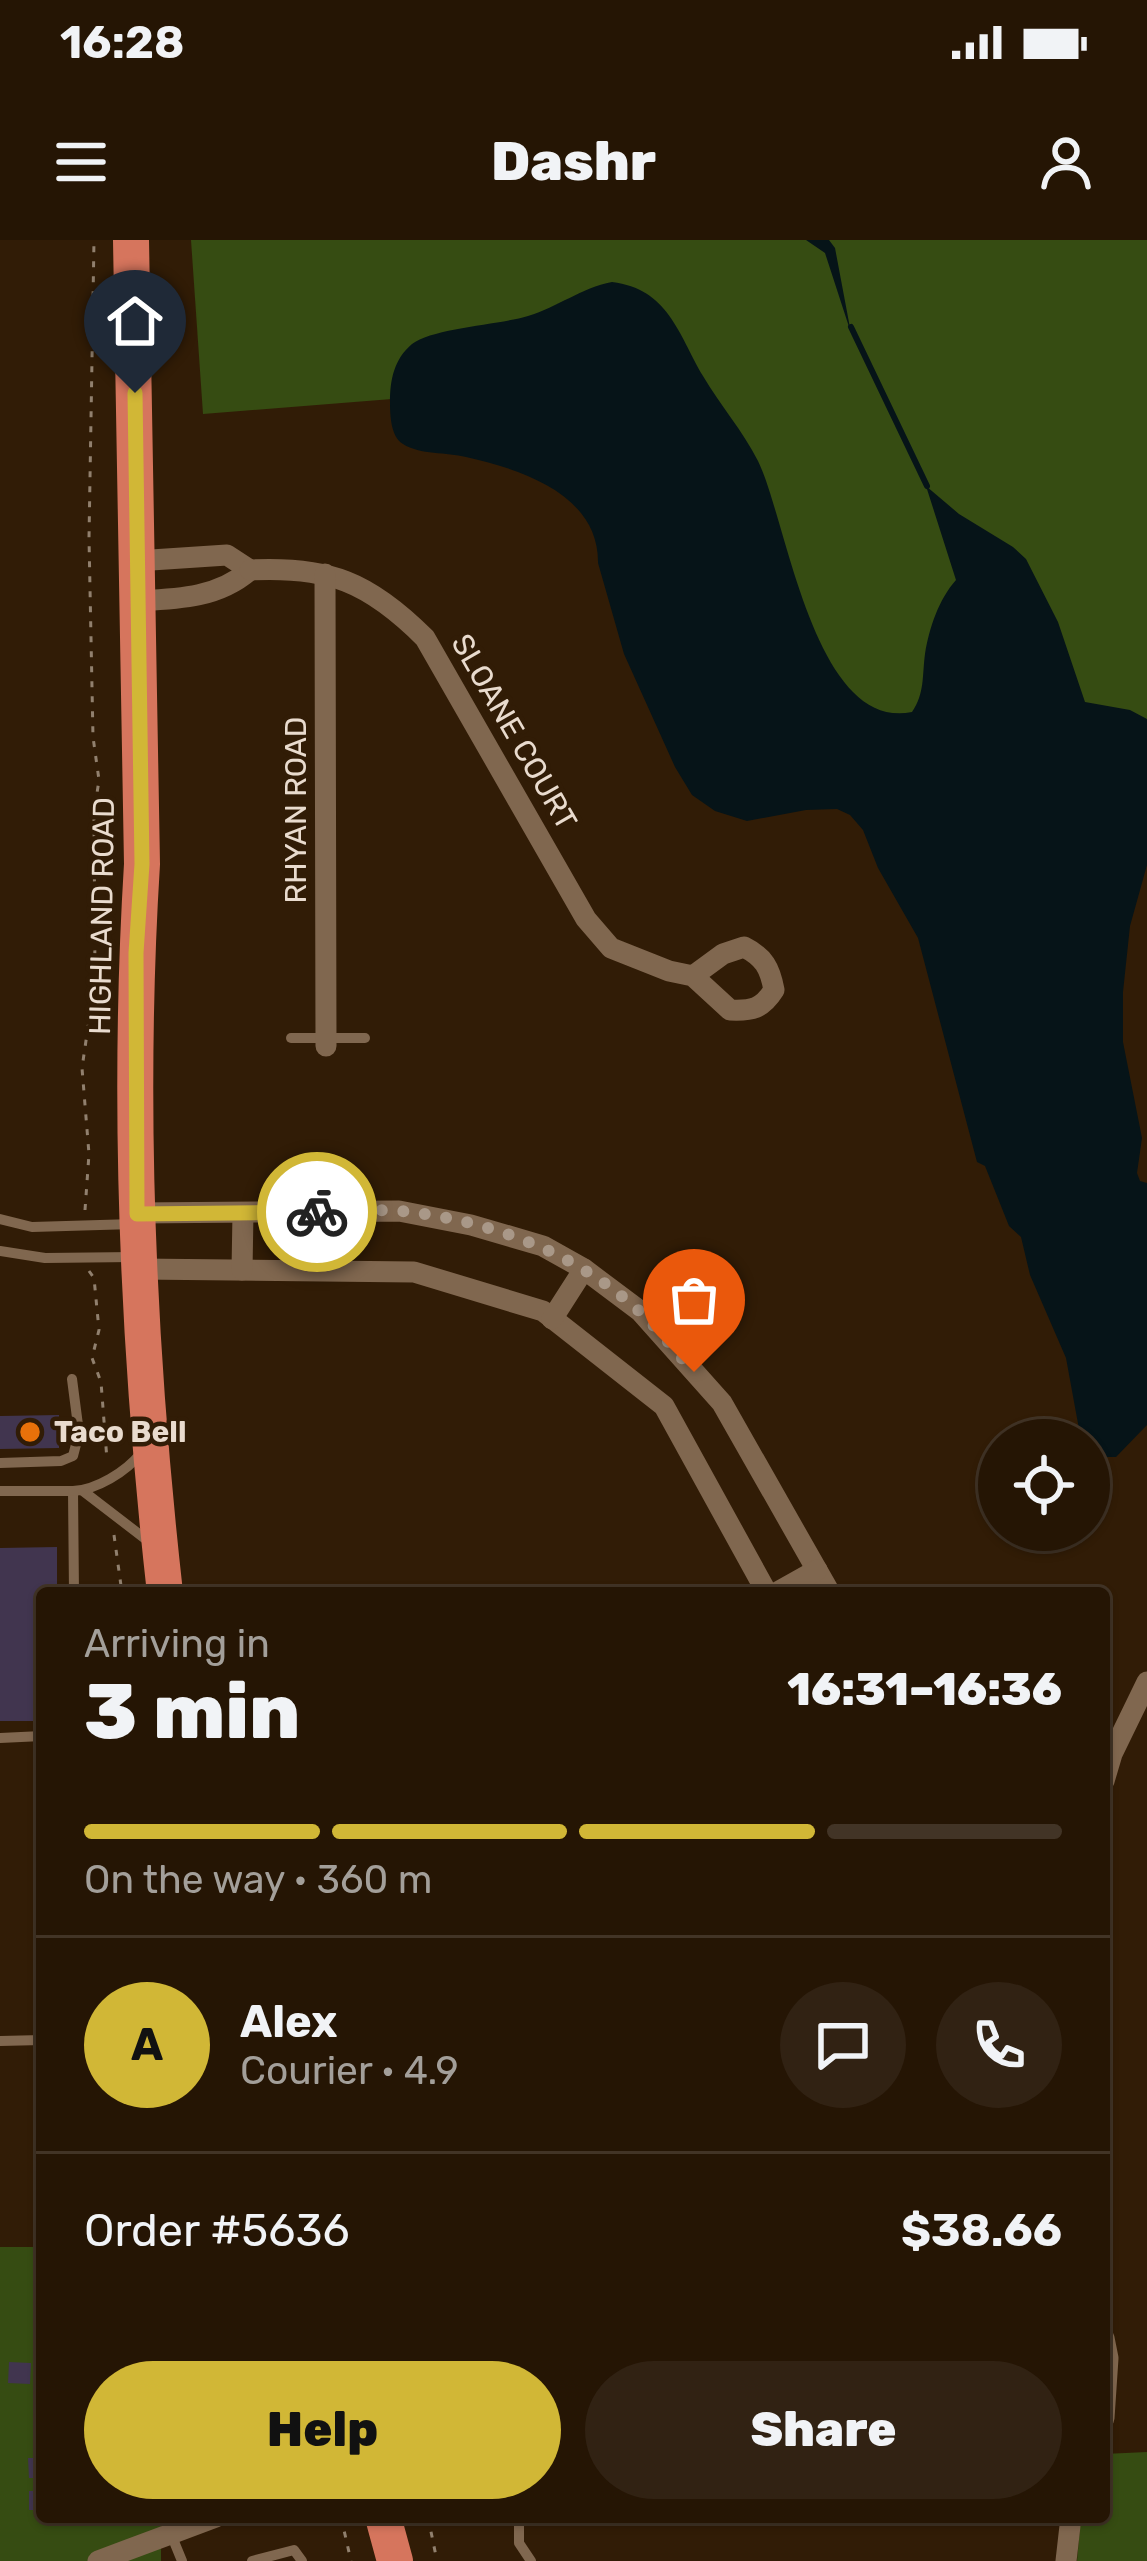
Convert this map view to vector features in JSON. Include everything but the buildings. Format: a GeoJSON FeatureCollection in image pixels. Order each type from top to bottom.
{"type":"FeatureCollection","features":[{"type":"Feature","properties":{"kind":"highway","name":"HIGHLAND ROAD"},"geometry":{"type":"LineString","coordinates":[[131,248],[142,864],[136,953],[138,1241],[164,1587]]}},
{"type":"Feature","properties":{"kind":"highway"},"geometry":{"type":"LineString","coordinates":[[384,2523],[394,2561]]}},
{"type":"Feature","properties":{"kind":"street","name":"SLOANE COURT"},"geometry":{"type":"LineString","coordinates":[[136,561],[226,555],[250,570],[289,568],[325,574],[390,603],[425,638],[586,919],[611,948],[693,976]]}},
{"type":"Feature","properties":{"kind":"street","name":"SLOANE COURT"},"geometry":{"type":"LineString","coordinates":[[137,601],[230,588],[250,570]]}},
{"type":"Feature","properties":{"kind":"street","name":"RHYAN ROAD"},"geometry":{"type":"LineString","coordinates":[[325,574],[326,1042]]}},
{"type":"Feature","properties":{"kind":"street"},"geometry":{"type":"LineString","coordinates":[[138,1241],[243,1213],[399,1211],[543,1246],[584,1269],[640,1311],[722,1403],[827,1587]]}},
{"type":"Feature","properties":{"kind":"street"},"geometry":{"type":"LineString","coordinates":[[242,1270],[243,1213]]}},
{"type":"Feature","properties":{"kind":"street"},"geometry":{"type":"LineString","coordinates":[[138,1241],[242,1270],[414,1272],[542,1311],[664,1406],[764,1587]]}},
{"type":"Feature","properties":{"kind":"street"},"geometry":{"type":"LineString","coordinates":[[552,1319],[584,1269]]}},
{"type":"Feature","properties":{"kind":"street"},"geometry":{"type":"LineString","coordinates":[[787,1587],[818,1570]]}},
{"type":"Feature","properties":{"kind":"street"},"geometry":{"type":"LineString","coordinates":[[1110,1750],[1147,1682]]}},
{"type":"Feature","properties":{"kind":"street"},"geometry":{"type":"LineString","coordinates":[[1068,2561],[1071,2523]]}},
{"type":"Feature","properties":{"kind":"street"},"geometry":{"type":"LineString","coordinates":[[98,2561],[168,2526]]}},
{"type":"Feature","properties":{"kind":"lane"},"geometry":{"type":"LineString","coordinates":[[291,1038],[326,1042],[365,1038]]}},
{"type":"Feature","properties":{"kind":"lane"},"geometry":{"type":"LineString","coordinates":[[0,1219],[32,1227],[85,1225],[138,1241]]}},
{"type":"Feature","properties":{"kind":"lane"},"geometry":{"type":"LineString","coordinates":[[0,1251],[46,1258],[86,1257],[138,1241]]}},
{"type":"Feature","properties":{"kind":"lane"},"geometry":{"type":"LineString","coordinates":[[0,1463],[61,1461],[73,1456],[79,1433],[72,1379]]}},
{"type":"Feature","properties":{"kind":"lane"},"geometry":{"type":"LineString","coordinates":[[0,1492],[78,1491],[135,1461],[152,1436]]}},
{"type":"Feature","properties":{"kind":"lane"},"geometry":{"type":"LineString","coordinates":[[78,1491],[112,1511],[161,1552]]}},
{"type":"Feature","properties":{"kind":"lane"},"geometry":{"type":"LineString","coordinates":[[74,1587],[78,1491]]}},
{"type":"Feature","properties":{"kind":"lane"},"geometry":{"type":"LineString","coordinates":[[0,1738],[36,1736]]}},
{"type":"Feature","properties":{"kind":"lane"},"geometry":{"type":"LineString","coordinates":[[0,2041],[36,2040]]}},
{"type":"Feature","properties":{"kind":"lane"},"geometry":{"type":"LineString","coordinates":[[519,2523],[519,2543],[531,2561]]}},
{"type":"Feature","properties":{"kind":"lane"},"geometry":{"type":"LineString","coordinates":[[168,2526],[182,2561]]}},
{"type":"Feature","properties":{"kind":"lane"},"geometry":{"type":"LineString","coordinates":[[252,2561],[295,2549],[302,2561]]}},
{"type":"Feature","properties":{"kind":"path"},"geometry":{"type":"LineString","coordinates":[[85,1225],[89,1154],[82,1068],[95,979],[94,813],[99,780],[93,736],[89,538],[94,240]]}},
{"type":"Feature","properties":{"kind":"path"},"geometry":{"type":"LineString","coordinates":[[86,1257],[86,1270],[95,1288],[99,1330],[92,1363],[101,1382],[109,1478]]}},
{"type":"Feature","properties":{"kind":"path"},"geometry":{"type":"LineString","coordinates":[[112,1511],[121,1587]]}},
{"type":"Feature","properties":{"kind":"path"},"geometry":{"type":"LineString","coordinates":[[342,2523],[351,2561]]}},
{"type":"Feature","properties":{"kind":"path"},"geometry":{"type":"LineString","coordinates":[[429,2523],[437,2561]]}},
{"type":"Feature","properties":{"kind":"green space"},"geometry":{"type":"Polygon","coordinates":[[[191,240],[1147,240],[1147,816],[814,706],[658,355],[417,397],[203,414],[191,240]]]}},
{"type":"Feature","properties":{"kind":"green space"},"geometry":{"type":"Polygon","coordinates":[[[0,2247],[36,2247],[36,2523],[161,2523],[161,2561],[0,2561],[0,2247]]]}},
{"type":"Feature","properties":{"kind":"green space"},"geometry":{"type":"Polygon","coordinates":[[[1147,2452],[1147,2561],[1077,2561],[1080,2523],[1110,2523],[1110,2454],[1147,2452]]]}},
{"type":"Feature","properties":{"kind":"shaded area"},"geometry":{"type":"Polygon","coordinates":[[[806,240],[829,240],[835,248],[851,333],[825,253],[806,240]]]}},
{"type":"Feature","properties":{"kind":"shaded area"},"geometry":{"type":"Polygon","coordinates":[[[612,282],[631,286],[659,303],[678,329],[758,461],[809,616],[828,657],[851,690],[878,709],[912,712],[919,698],[932,624],[956,580],[926,486],[1026,559],[1058,622],[1085,702],[1130,710],[1147,719],[1147,865],[1130,926],[1123,1042],[1142,1138],[1137,1173],[1147,1183],[1147,1425],[1116,1457],[1110,1457],[1110,1419],[1077,1419],[1066,1358],[1030,1275],[1021,1237],[1009,1226],[985,1166],[977,1162],[918,938],[878,868],[863,830],[837,809],[747,821],[715,811],[692,795],[624,654],[595,539],[585,519],[571,502],[532,478],[459,455],[410,448],[394,431],[392,378],[412,344],[435,334],[528,316],[612,282]]]}},
{"type":"Feature","properties":{"kind":"waterway"},"geometry":{"type":"LineString","coordinates":[[851,327],[927,486]]}},
{"type":"Feature","properties":{"kind":"way so far"},"geometry":{"type":"LineString","coordinates":[[317,1212],[399,1211],[543,1246],[584,1269],[640,1311],[694,1372]]}},
{"type":"Feature","properties":{"kind":"place","name":"Taco Bell"},"geometry":{"type":"Point","coordinates":[30,1432]}},
{"type":"Feature","properties":{"kind":"route"},"geometry":{"type":"LineString","coordinates":[[135,393],[142,864],[136,953],[137,1214],[317,1212]]}}]}
